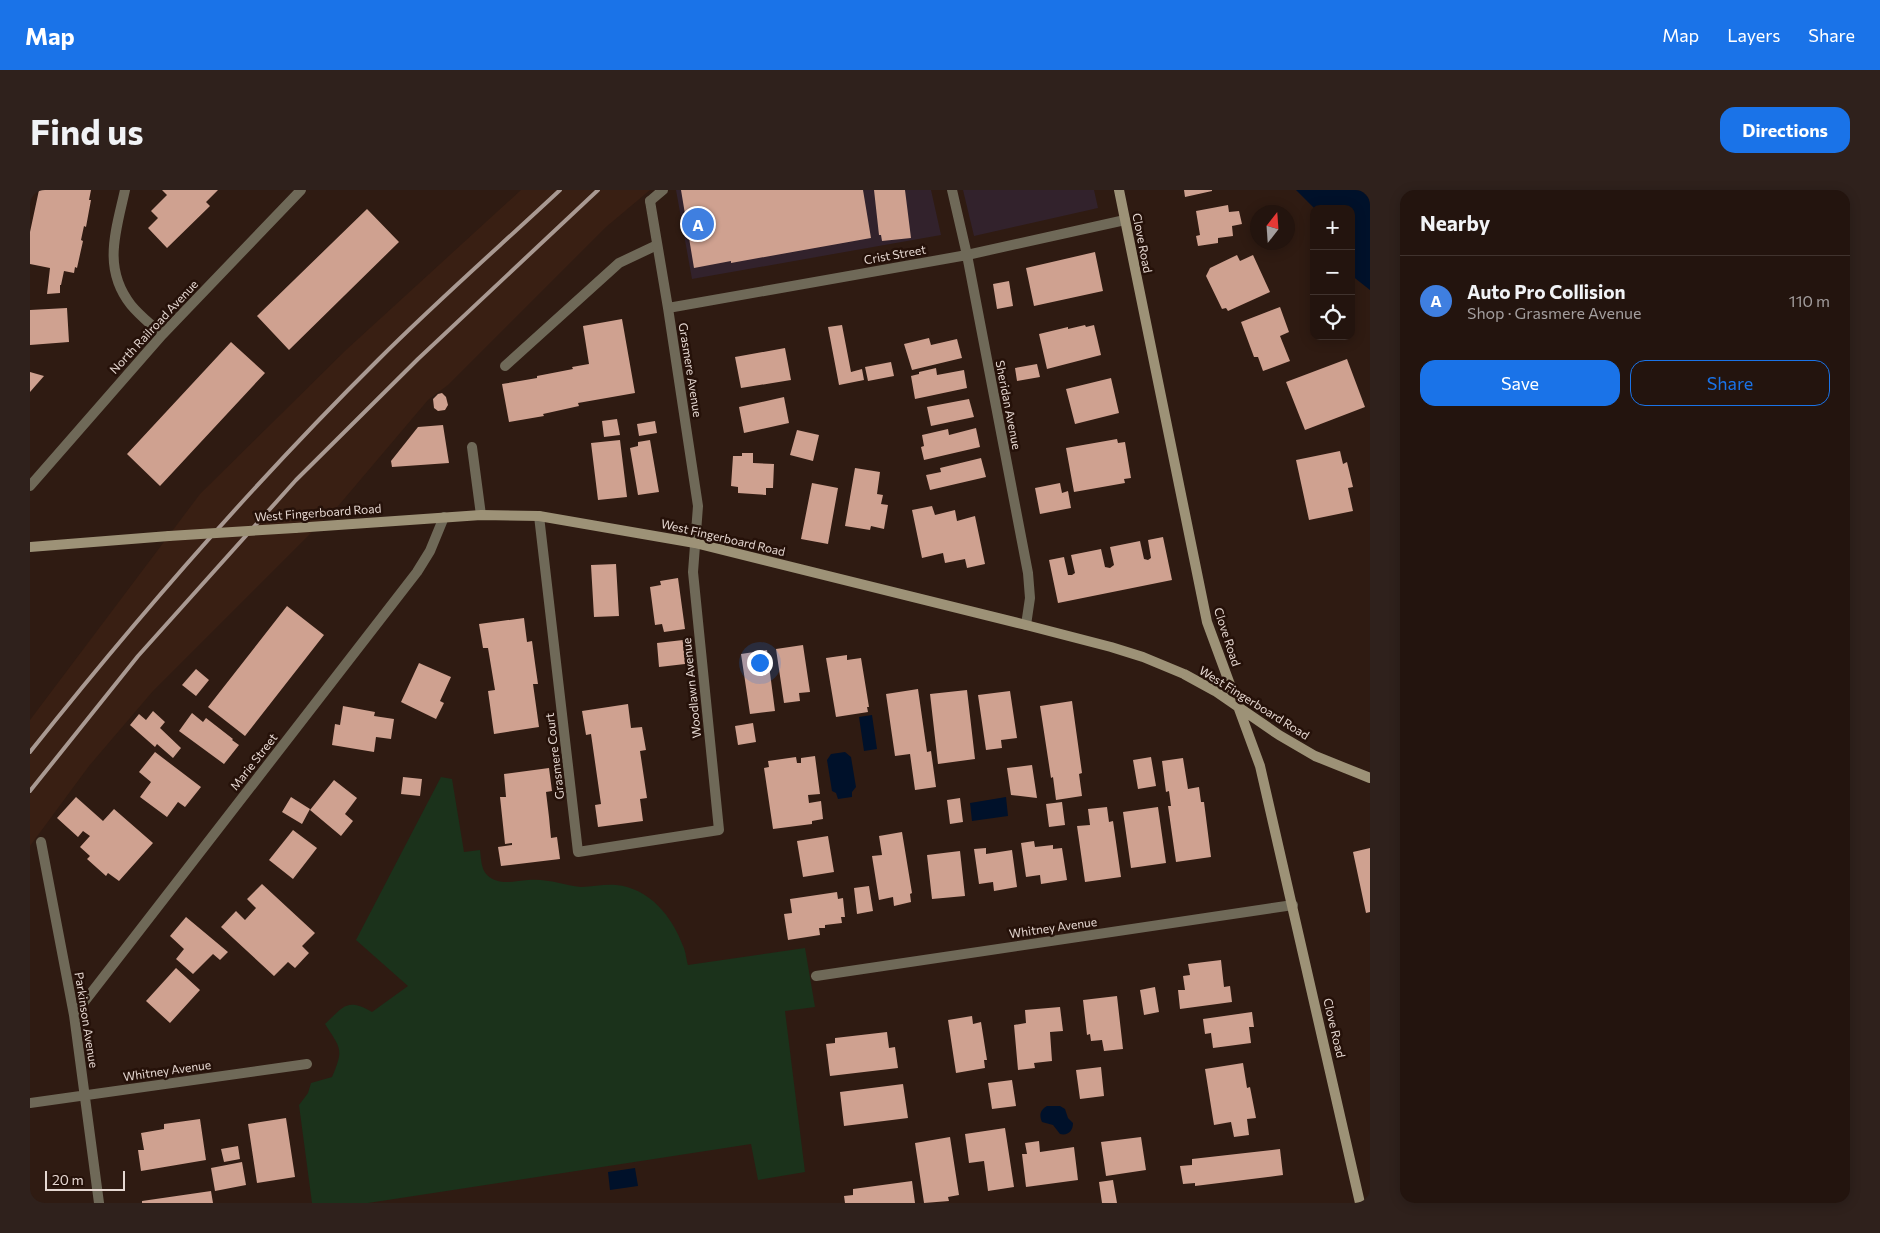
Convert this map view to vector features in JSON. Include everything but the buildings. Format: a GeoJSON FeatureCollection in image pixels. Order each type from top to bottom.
{"type":"FeatureCollection","features":[{"type":"Feature","properties":{"kind":"street"},"geometry":{"type":"LineString","coordinates":[[125,190],[114,243],[113,260],[116,281],[131,305],[162,335]]}},
{"type":"Feature","properties":{"kind":"street","name":"North Railroad Avenue"},"geometry":{"type":"LineString","coordinates":[[30,486],[162,335],[301,190]]}},
{"type":"Feature","properties":{"kind":"street","name":"Grasmere Avenue"},"geometry":{"type":"LineString","coordinates":[[663,190],[650,201],[698,506],[695,543]]}},
{"type":"Feature","properties":{"kind":"street","name":"Sheridan Avenue"},"geometry":{"type":"LineString","coordinates":[[952,190],[1028,574],[1030,598],[1026,625]]}},
{"type":"Feature","properties":{"kind":"street","name":"Clove Road"},"geometry":{"type":"LineString","coordinates":[[1119,190],[1207,622],[1260,766],[1360,1203]]}},
{"type":"Feature","properties":{"kind":"street","name":"Crist Street"},"geometry":{"type":"LineString","coordinates":[[668,308],[966,254],[1125,220]]}},
{"type":"Feature","properties":{"kind":"street"},"geometry":{"type":"LineString","coordinates":[[504,366],[618,264],[657,245]]}},
{"type":"Feature","properties":{"kind":"street"},"geometry":{"type":"LineString","coordinates":[[472,447],[480,515]]}},
{"type":"Feature","properties":{"kind":"street","name":"West Fingerboard Road"},"geometry":{"type":"LineString","coordinates":[[30,547],[444,517],[480,515],[540,516],[695,543],[1112,647],[1143,657],[1184,674],[1214,691],[1315,756],[1370,778]]}},
{"type":"Feature","properties":{"kind":"street","name":"Grasmere Court"},"geometry":{"type":"LineString","coordinates":[[540,516],[578,852],[719,830]]}},
{"type":"Feature","properties":{"kind":"street","name":"Marie Street"},"geometry":{"type":"LineString","coordinates":[[74,1015],[417,572],[430,551],[444,517]]}},
{"type":"Feature","properties":{"kind":"street","name":"Woodlawn Avenue"},"geometry":{"type":"LineString","coordinates":[[695,543],[693,572],[719,830]]}},
{"type":"Feature","properties":{"kind":"street","name":"Parkinson Avenue"},"geometry":{"type":"LineString","coordinates":[[41,842],[74,1015],[99,1203]]}},
{"type":"Feature","properties":{"kind":"street","name":"Whitney Avenue"},"geometry":{"type":"LineString","coordinates":[[816,976],[1293,905]]}},
{"type":"Feature","properties":{"kind":"street","name":"Whitney Avenue"},"geometry":{"type":"LineString","coordinates":[[30,1103],[308,1064]]}},
{"type":"Feature","properties":{"kind":"shaded area"},"geometry":{"type":"Polygon","coordinates":[[[521,190],[650,190],[606,227],[448,385],[428,400],[339,505],[153,691],[89,766],[30,846],[30,720],[200,494],[346,350],[521,190]]]}},
{"type":"Feature","properties":{"kind":"shaded area"},"geometry":{"type":"Polygon","coordinates":[[[676,190],[931,190],[941,235],[692,279],[676,190]]]}},
{"type":"Feature","properties":{"kind":"shaded area"},"geometry":{"type":"Polygon","coordinates":[[[963,190],[1094,190],[1098,208],[974,236],[963,190]]]}},
{"type":"Feature","properties":{"kind":"green space"},"geometry":{"type":"Polygon","coordinates":[[[441,777],[452,779],[464,852],[480,850],[484,870],[487,875],[496,881],[542,880],[581,887],[616,885],[628,887],[649,898],[666,914],[673,924],[684,948],[688,965],[805,948],[815,1007],[785,1011],[805,1172],[758,1180],[751,1144],[368,1203],[312,1203],[299,1105],[308,1093],[311,1083],[332,1077],[338,1060],[339,1049],[325,1024],[346,1006],[357,1005],[372,1012],[408,986],[356,940],[441,777]]]}},
{"type":"Feature","properties":{"kind":"water"},"geometry":{"type":"Polygon","coordinates":[[[1296,190],[1370,190],[1370,290],[1355,278],[1355,205],[1311,205],[1296,190]]]}},
{"type":"Feature","properties":{"kind":"water"},"geometry":{"type":"Polygon","coordinates":[[[872,715],[877,749],[864,751],[859,717],[872,715]]]}},
{"type":"Feature","properties":{"kind":"water"},"geometry":{"type":"Polygon","coordinates":[[[845,752],[851,757],[856,787],[852,792],[852,797],[838,799],[836,793],[832,791],[827,760],[831,754],[845,752]]]}},
{"type":"Feature","properties":{"kind":"water"},"geometry":{"type":"Polygon","coordinates":[[[1006,797],[1008,816],[972,821],[970,803],[1006,797]]]}},
{"type":"Feature","properties":{"kind":"water"},"geometry":{"type":"Polygon","coordinates":[[[1047,1106],[1060,1106],[1065,1109],[1068,1118],[1073,1123],[1070,1132],[1060,1134],[1053,1125],[1042,1122],[1041,1113],[1047,1106]]]}},
{"type":"Feature","properties":{"kind":"water"},"geometry":{"type":"Polygon","coordinates":[[[635,1168],[638,1186],[610,1190],[608,1172],[635,1168]]]}},
{"type":"Feature","properties":{"kind":"railway"},"geometry":{"type":"LineString","coordinates":[[30,752],[155,600],[287,454],[400,338],[560,190]]}},
{"type":"Feature","properties":{"kind":"railway"},"geometry":{"type":"LineString","coordinates":[[30,791],[138,656],[296,480],[418,359],[598,190]]}},
{"type":"Feature","properties":{"kind":"place","name":"Auto Pro Collision"},"geometry":{"type":"Point","coordinates":[698,224]}}]}
